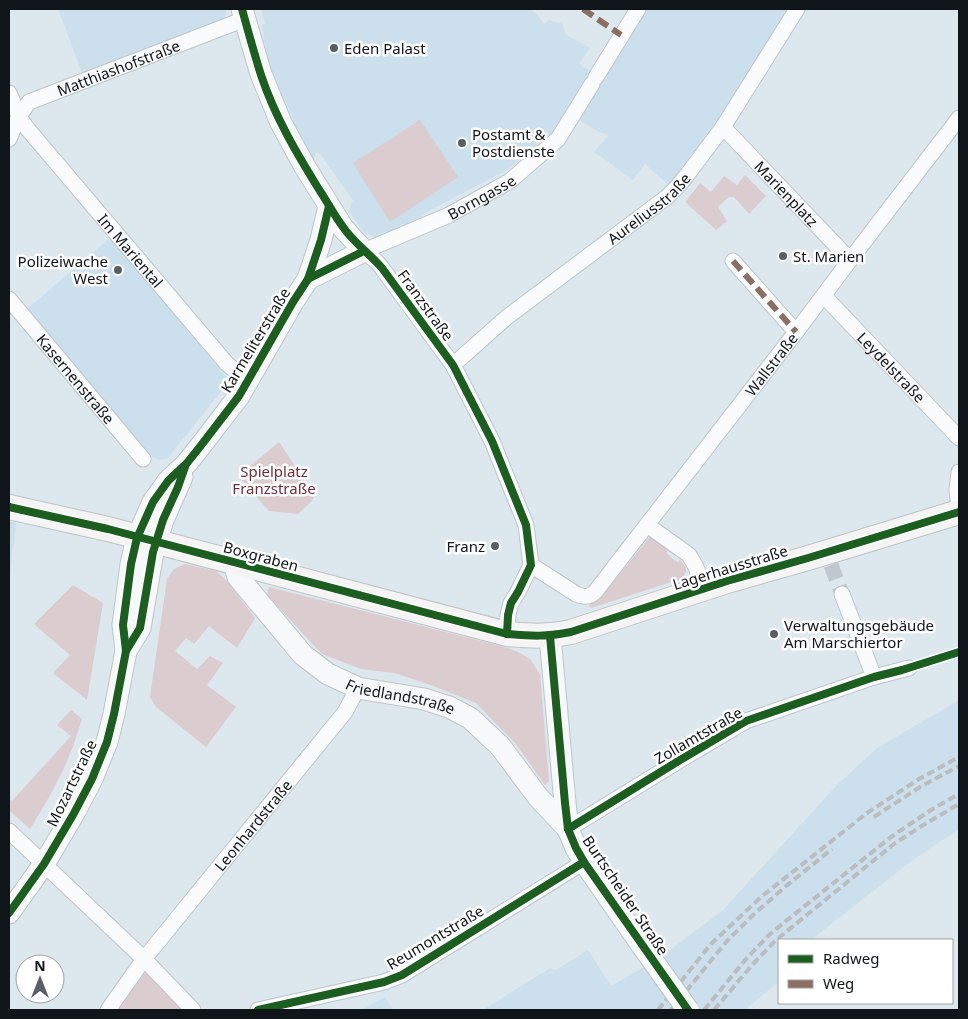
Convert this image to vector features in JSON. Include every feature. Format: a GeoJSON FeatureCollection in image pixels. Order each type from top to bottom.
{"type":"FeatureCollection","features":[{"type":"Feature","properties":{"kind":"main road","name":"Franzstraße"},"geometry":{"type":"LineString","coordinates":[[244,14],[261,74],[277,116],[305,167],[343,228],[364,252]]}},
{"type":"Feature","properties":{"kind":"main road"},"geometry":{"type":"LineString","coordinates":[[308,280],[321,240],[329,206]]}},
{"type":"Feature","properties":{"kind":"main road","name":"Karmeliterstraße"},"geometry":{"type":"LineString","coordinates":[[146,540],[153,502],[168,481],[187,463],[225,415],[248,381],[293,302],[308,280],[364,252]]}},
{"type":"Feature","properties":{"kind":"main road","name":"Boxgraben"},"geometry":{"type":"LineString","coordinates":[[9,507],[69,520],[507,634]]}},
{"type":"Feature","properties":{"kind":"main road","name":"Lagerhausstraße"},"geometry":{"type":"LineString","coordinates":[[507,634],[550,636],[571,632],[727,581],[829,558],[959,510]]}},
{"type":"Feature","properties":{"kind":"main road","name":"Mozartstraße"},"geometry":{"type":"LineString","coordinates":[[9,913],[44,864],[73,815],[107,742],[126,651],[123,625],[131,564],[146,540]]}},
{"type":"Feature","properties":{"kind":"main road","name":"Friedlandstraße"},"geometry":{"type":"LineString","coordinates":[[234,563],[238,577],[303,655],[328,674],[358,688],[424,699],[449,707],[470,718],[500,746],[538,797],[568,829]]}},
{"type":"Feature","properties":{"kind":"main road","name":"Burtscheider Straße"},"geometry":{"type":"LineString","coordinates":[[550,636],[564,803],[568,829],[584,862],[688,1010]]}},
{"type":"Feature","properties":{"kind":"street","name":"Borngasse"},"geometry":{"type":"LineString","coordinates":[[364,252],[449,215],[510,181],[558,139],[638,9]]}},
{"type":"Feature","properties":{"kind":"street","name":"Aureliusstraße"},"geometry":{"type":"LineString","coordinates":[[453,365],[507,317],[667,197],[678,186],[723,127],[797,9]]}},
{"type":"Feature","properties":{"kind":"street","name":"Matthiashofstraße"},"geometry":{"type":"LineString","coordinates":[[19,116],[29,102],[244,14]]}},
{"type":"Feature","properties":{"kind":"street"},"geometry":{"type":"LineString","coordinates":[[9,93],[19,116],[9,139]]}},
{"type":"Feature","properties":{"kind":"street","name":"Im Mariental"},"geometry":{"type":"LineString","coordinates":[[19,116],[26,128],[176,306],[227,364],[248,381]]}},
{"type":"Feature","properties":{"kind":"street","name":"Wallstraße"},"geometry":{"type":"LineString","coordinates":[[531,564],[576,594],[584,597],[592,596],[959,118]]}},
{"type":"Feature","properties":{"kind":"street","name":"Marienplatz"},"geometry":{"type":"LineString","coordinates":[[723,127],[850,260]]}},
{"type":"Feature","properties":{"kind":"street","name":"Franzstraße"},"geometry":{"type":"LineString","coordinates":[[364,252],[382,268],[453,365],[492,441],[526,525],[531,564]]}},
{"type":"Feature","properties":{"kind":"street"},"geometry":{"type":"LineString","coordinates":[[733,261],[796,332]]}},
{"type":"Feature","properties":{"kind":"street","name":"Leydelstraße"},"geometry":{"type":"LineString","coordinates":[[824,296],[959,438]]}},
{"type":"Feature","properties":{"kind":"street","name":"Kasernenstraße"},"geometry":{"type":"LineString","coordinates":[[9,299],[143,459]]}},
{"type":"Feature","properties":{"kind":"street"},"geometry":{"type":"LineString","coordinates":[[959,472],[957,490],[959,510]]}},
{"type":"Feature","properties":{"kind":"street","name":"Lagerhausstraße"},"geometry":{"type":"LineString","coordinates":[[647,525],[689,556],[696,567],[704,588]]}},
{"type":"Feature","properties":{"kind":"street"},"geometry":{"type":"LineString","coordinates":[[507,634],[511,603],[531,564]]}},
{"type":"Feature","properties":{"kind":"street"},"geometry":{"type":"LineString","coordinates":[[842,594],[874,677]]}},
{"type":"Feature","properties":{"kind":"street","name":"Zollamtstraße"},"geometry":{"type":"LineString","coordinates":[[568,829],[746,721],[874,677],[909,668]]}},
{"type":"Feature","properties":{"kind":"street","name":"Leonhardstraße"},"geometry":{"type":"LineString","coordinates":[[108,1010],[144,959],[344,712],[358,688]]}},
{"type":"Feature","properties":{"kind":"street"},"geometry":{"type":"LineString","coordinates":[[9,831],[144,959],[193,1010]]}},
{"type":"Feature","properties":{"kind":"street","name":"Reumontstraße"},"geometry":{"type":"LineString","coordinates":[[258,1010],[394,979],[584,862]]}},
{"type":"Feature","properties":{"kind":"shaded area"},"geometry":{"type":"Polygon","coordinates":[[[58,9],[225,9],[226,12],[224,20],[83,75],[58,9]]]}},
{"type":"Feature","properties":{"kind":"shaded area"},"geometry":{"type":"Polygon","coordinates":[[[261,9],[529,9],[537,14],[544,24],[549,20],[563,24],[565,34],[590,48],[579,64],[590,71],[551,136],[505,171],[421,215],[423,218],[378,238],[364,232],[349,211],[353,200],[320,154],[316,153],[313,160],[292,122],[294,120],[282,95],[279,95],[269,67],[262,25],[265,24],[261,9]]]}},
{"type":"Feature","properties":{"kind":"shaded area"},"geometry":{"type":"Polygon","coordinates":[[[646,9],[787,9],[729,103],[706,137],[669,185],[645,164],[633,180],[594,152],[609,135],[599,132],[577,119],[646,9]]]}},
{"type":"Feature","properties":{"kind":"shaded area"},"geometry":{"type":"Polygon","coordinates":[[[111,237],[226,379],[222,390],[167,459],[160,460],[152,457],[26,310],[111,237]]]}},
{"type":"Feature","properties":{"kind":"shaded area"},"geometry":{"type":"Polygon","coordinates":[[[9,521],[16,523],[9,592],[9,521]]]}},
{"type":"Feature","properties":{"kind":"shaded area"},"geometry":{"type":"Polygon","coordinates":[[[959,700],[959,830],[910,862],[812,939],[778,939],[778,983],[749,1006],[747,1010],[483,1010],[550,968],[556,970],[588,950],[611,986],[660,958],[723,910],[836,786],[876,749],[959,700]]]}},
{"type":"Feature","properties":{"kind":"shaded area"},"geometry":{"type":"Polygon","coordinates":[[[385,997],[393,1010],[361,1010],[385,997]]]}},
{"type":"Feature","properties":{"kind":"green space"},"geometry":{"type":"Polygon","coordinates":[[[420,120],[458,177],[390,222],[353,163],[420,120]]]}},
{"type":"Feature","properties":{"kind":"green space"},"geometry":{"type":"Polygon","coordinates":[[[745,175],[766,196],[749,214],[734,197],[729,197],[718,207],[727,221],[716,230],[685,202],[700,183],[711,192],[724,176],[737,185],[745,175]]]}},
{"type":"Feature","properties":{"kind":"green space","name":"Spielplatz Franzstraße"},"geometry":{"type":"Polygon","coordinates":[[[279,442],[314,495],[312,501],[298,514],[269,511],[238,476],[279,442]]]}},
{"type":"Feature","properties":{"kind":"green space"},"geometry":{"type":"Polygon","coordinates":[[[651,535],[668,550],[666,553],[678,563],[680,560],[686,567],[684,576],[681,579],[591,608],[590,604],[599,600],[651,535]]]}},
{"type":"Feature","properties":{"kind":"green space"},"geometry":{"type":"Polygon","coordinates":[[[185,564],[216,571],[227,581],[255,618],[237,648],[209,626],[194,644],[186,638],[175,651],[197,669],[210,656],[223,663],[207,685],[236,707],[206,747],[156,707],[150,697],[167,579],[174,569],[185,564]]]}},
{"type":"Feature","properties":{"kind":"green space"},"geometry":{"type":"Polygon","coordinates":[[[73,585],[103,603],[87,700],[53,673],[70,655],[34,624],[73,585]]]}},
{"type":"Feature","properties":{"kind":"green space"},"geometry":{"type":"Polygon","coordinates":[[[269,587],[501,646],[516,651],[530,659],[540,674],[549,781],[545,785],[516,744],[476,703],[394,673],[361,669],[322,654],[267,595],[269,587]]]}},
{"type":"Feature","properties":{"kind":"green space"},"geometry":{"type":"Polygon","coordinates":[[[71,710],[82,719],[75,740],[58,781],[30,829],[9,810],[9,799],[12,801],[71,736],[57,725],[71,710]]]}},
{"type":"Feature","properties":{"kind":"green space"},"geometry":{"type":"Polygon","coordinates":[[[148,972],[187,1010],[118,1010],[144,974],[148,972]]]}},
{"type":"Feature","properties":{"kind":"tunnel"},"geometry":{"type":"LineString","coordinates":[[831,565],[842,594]]}},
{"type":"Feature","properties":{"kind":"railway"},"geometry":{"type":"LineString","coordinates":[[658,1010],[711,944],[761,897],[867,813],[919,779],[959,757]]}},
{"type":"Feature","properties":{"kind":"railway"},"geometry":{"type":"LineString","coordinates":[[874,817],[920,787],[959,766]]}},
{"type":"Feature","properties":{"kind":"railway"},"geometry":{"type":"LineString","coordinates":[[704,1010],[747,958],[769,935],[891,837],[934,808],[959,794]]}},
{"type":"Feature","properties":{"kind":"railway"},"geometry":{"type":"LineString","coordinates":[[714,1010],[775,941],[894,844],[959,804]]}},
{"type":"Feature","properties":{"kind":"railway"},"geometry":{"type":"LineString","coordinates":[[671,1010],[727,941],[785,887],[832,849]]}},
{"type":"Feature","properties":{"kind":"marked path"},"geometry":{"type":"LineString","coordinates":[[583,9],[621,35]]}},
{"type":"Feature","properties":{"kind":"marked path"},"geometry":{"type":"LineString","coordinates":[[733,261],[796,332]]}},
{"type":"Feature","properties":{"kind":"cycle path"},"geometry":{"type":"LineString","coordinates":[[242,9],[267,91],[287,135],[303,163],[343,227],[382,268],[453,365],[492,441],[526,525],[531,565],[511,603],[507,634]]}},
{"type":"Feature","properties":{"kind":"cycle path"},"geometry":{"type":"LineString","coordinates":[[308,279],[321,240],[329,206]]}},
{"type":"Feature","properties":{"kind":"cycle path"},"geometry":{"type":"LineString","coordinates":[[9,913],[44,864],[73,815],[92,779],[107,742],[126,651],[123,625],[131,564],[137,538],[153,502],[168,481],[187,463],[239,396],[308,279],[364,251]]}},
{"type":"Feature","properties":{"kind":"cycle path"},"geometry":{"type":"LineString","coordinates":[[126,651],[140,628],[153,552],[163,520],[185,467]]}},
{"type":"Feature","properties":{"kind":"cycle path"},"geometry":{"type":"LineString","coordinates":[[9,507],[108,529],[507,634],[539,636],[571,632],[727,581],[959,512]]}},
{"type":"Feature","properties":{"kind":"cycle path"},"geometry":{"type":"LineString","coordinates":[[550,636],[568,829],[584,862],[688,1010]]}},
{"type":"Feature","properties":{"kind":"cycle path"},"geometry":{"type":"LineString","coordinates":[[568,829],[746,721],[874,677],[959,652]]}},
{"type":"Feature","properties":{"kind":"cycle path"},"geometry":{"type":"LineString","coordinates":[[258,1010],[384,982],[402,975],[584,862]]}},
{"type":"Feature","properties":{"kind":"place","name":"Eden Palast"},"geometry":{"type":"Point","coordinates":[334,48]}},
{"type":"Feature","properties":{"kind":"place","name":"Postamt & Postdienste"},"geometry":{"type":"Point","coordinates":[462,143]}},
{"type":"Feature","properties":{"kind":"place","name":"St. Marien"},"geometry":{"type":"Point","coordinates":[783,256]}},
{"type":"Feature","properties":{"kind":"place","name":"Polizeiwache West"},"geometry":{"type":"Point","coordinates":[118,270]}},
{"type":"Feature","properties":{"kind":"place","name":"Franz"},"geometry":{"type":"Point","coordinates":[495,546]}},
{"type":"Feature","properties":{"kind":"place","name":"Verwaltungsgebäude Am Marschiertor"},"geometry":{"type":"Point","coordinates":[774,634]}}]}
